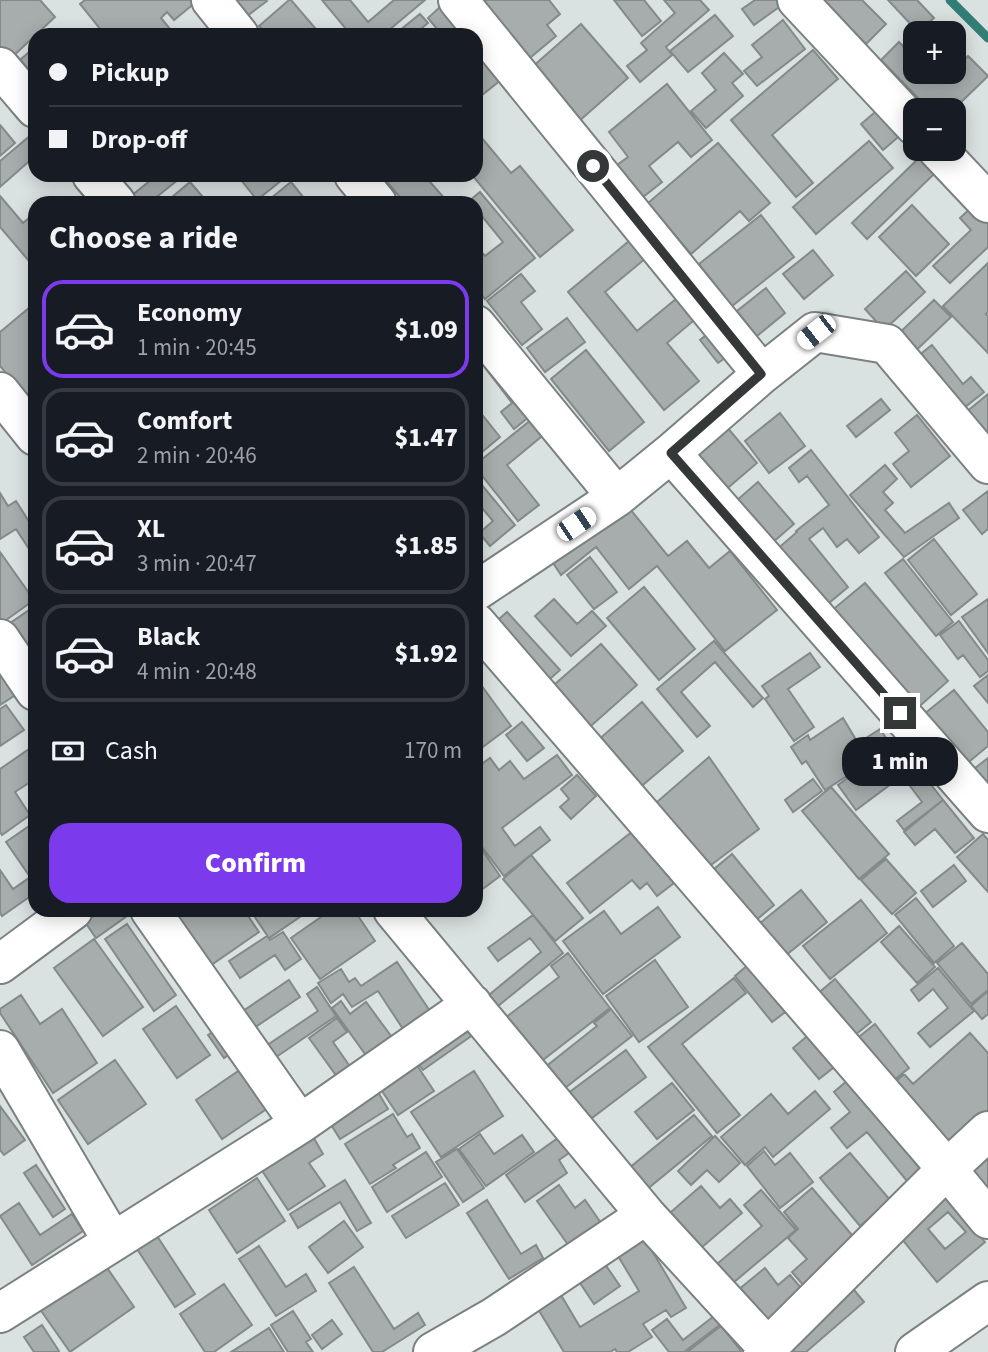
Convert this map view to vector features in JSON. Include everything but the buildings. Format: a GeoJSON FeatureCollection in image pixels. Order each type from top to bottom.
{"type":"FeatureCollection","features":[{"type":"Feature","properties":{"kind":"street"},"geometry":{"type":"LineString","coordinates":[[211,0],[233,28]]}},
{"type":"Feature","properties":{"kind":"street"},"geometry":{"type":"LineString","coordinates":[[458,0],[481,28]]}},
{"type":"Feature","properties":{"kind":"street"},"geometry":{"type":"LineString","coordinates":[[797,0],[903,113]]}},
{"type":"Feature","properties":{"kind":"street"},"geometry":{"type":"LineString","coordinates":[[483,31],[761,374]]}},
{"type":"Feature","properties":{"kind":"street"},"geometry":{"type":"LineString","coordinates":[[0,67],[28,100]]}},
{"type":"Feature","properties":{"kind":"street"},"geometry":{"type":"LineString","coordinates":[[948,161],[988,203]]}},
{"type":"Feature","properties":{"kind":"street"},"geometry":{"type":"LineString","coordinates":[[98,182],[110,196]]}},
{"type":"Feature","properties":{"kind":"street"},"geometry":{"type":"LineString","coordinates":[[360,182],[371,196]]}},
{"type":"Feature","properties":{"kind":"street"},"geometry":{"type":"LineString","coordinates":[[483,586],[617,497],[761,374],[816,332],[887,344],[988,464]]}},
{"type":"Feature","properties":{"kind":"street"},"geometry":{"type":"LineString","coordinates":[[483,334],[617,497]]}},
{"type":"Feature","properties":{"kind":"street"},"geometry":{"type":"LineString","coordinates":[[0,392],[28,427]]}},
{"type":"Feature","properties":{"kind":"street"},"geometry":{"type":"LineString","coordinates":[[671,453],[988,813]]}},
{"type":"Feature","properties":{"kind":"street"},"geometry":{"type":"LineString","coordinates":[[483,632],[988,1219]]}},
{"type":"Feature","properties":{"kind":"street"},"geometry":{"type":"LineString","coordinates":[[0,639],[28,681]]}},
{"type":"Feature","properties":{"kind":"street"},"geometry":{"type":"LineString","coordinates":[[0,964],[64,917]]}},
{"type":"Feature","properties":{"kind":"street"},"geometry":{"type":"LineString","coordinates":[[155,917],[300,1124]]}},
{"type":"Feature","properties":{"kind":"street"},"geometry":{"type":"LineString","coordinates":[[399,917],[646,1215],[766,1350],[988,1131]]}},
{"type":"Feature","properties":{"kind":"street"},"geometry":{"type":"LineString","coordinates":[[0,1313],[300,1124],[472,1004]]}},
{"type":"Feature","properties":{"kind":"street"},"geometry":{"type":"LineString","coordinates":[[0,1049],[113,1241]]}},
{"type":"Feature","properties":{"kind":"street"},"geometry":{"type":"LineString","coordinates":[[433,1352],[494,1317],[646,1215]]}},
{"type":"Feature","properties":{"kind":"street"},"geometry":{"type":"LineString","coordinates":[[915,1352],[988,1301]]}},
{"type":"Feature","properties":{"kind":"waterway"},"geometry":{"type":"LineString","coordinates":[[950,0],[988,38]]}},
{"type":"Feature","properties":{"kind":"route"},"geometry":{"type":"LineString","coordinates":[[593,166],[761,374],[671,453],[900,713]]}}]}
